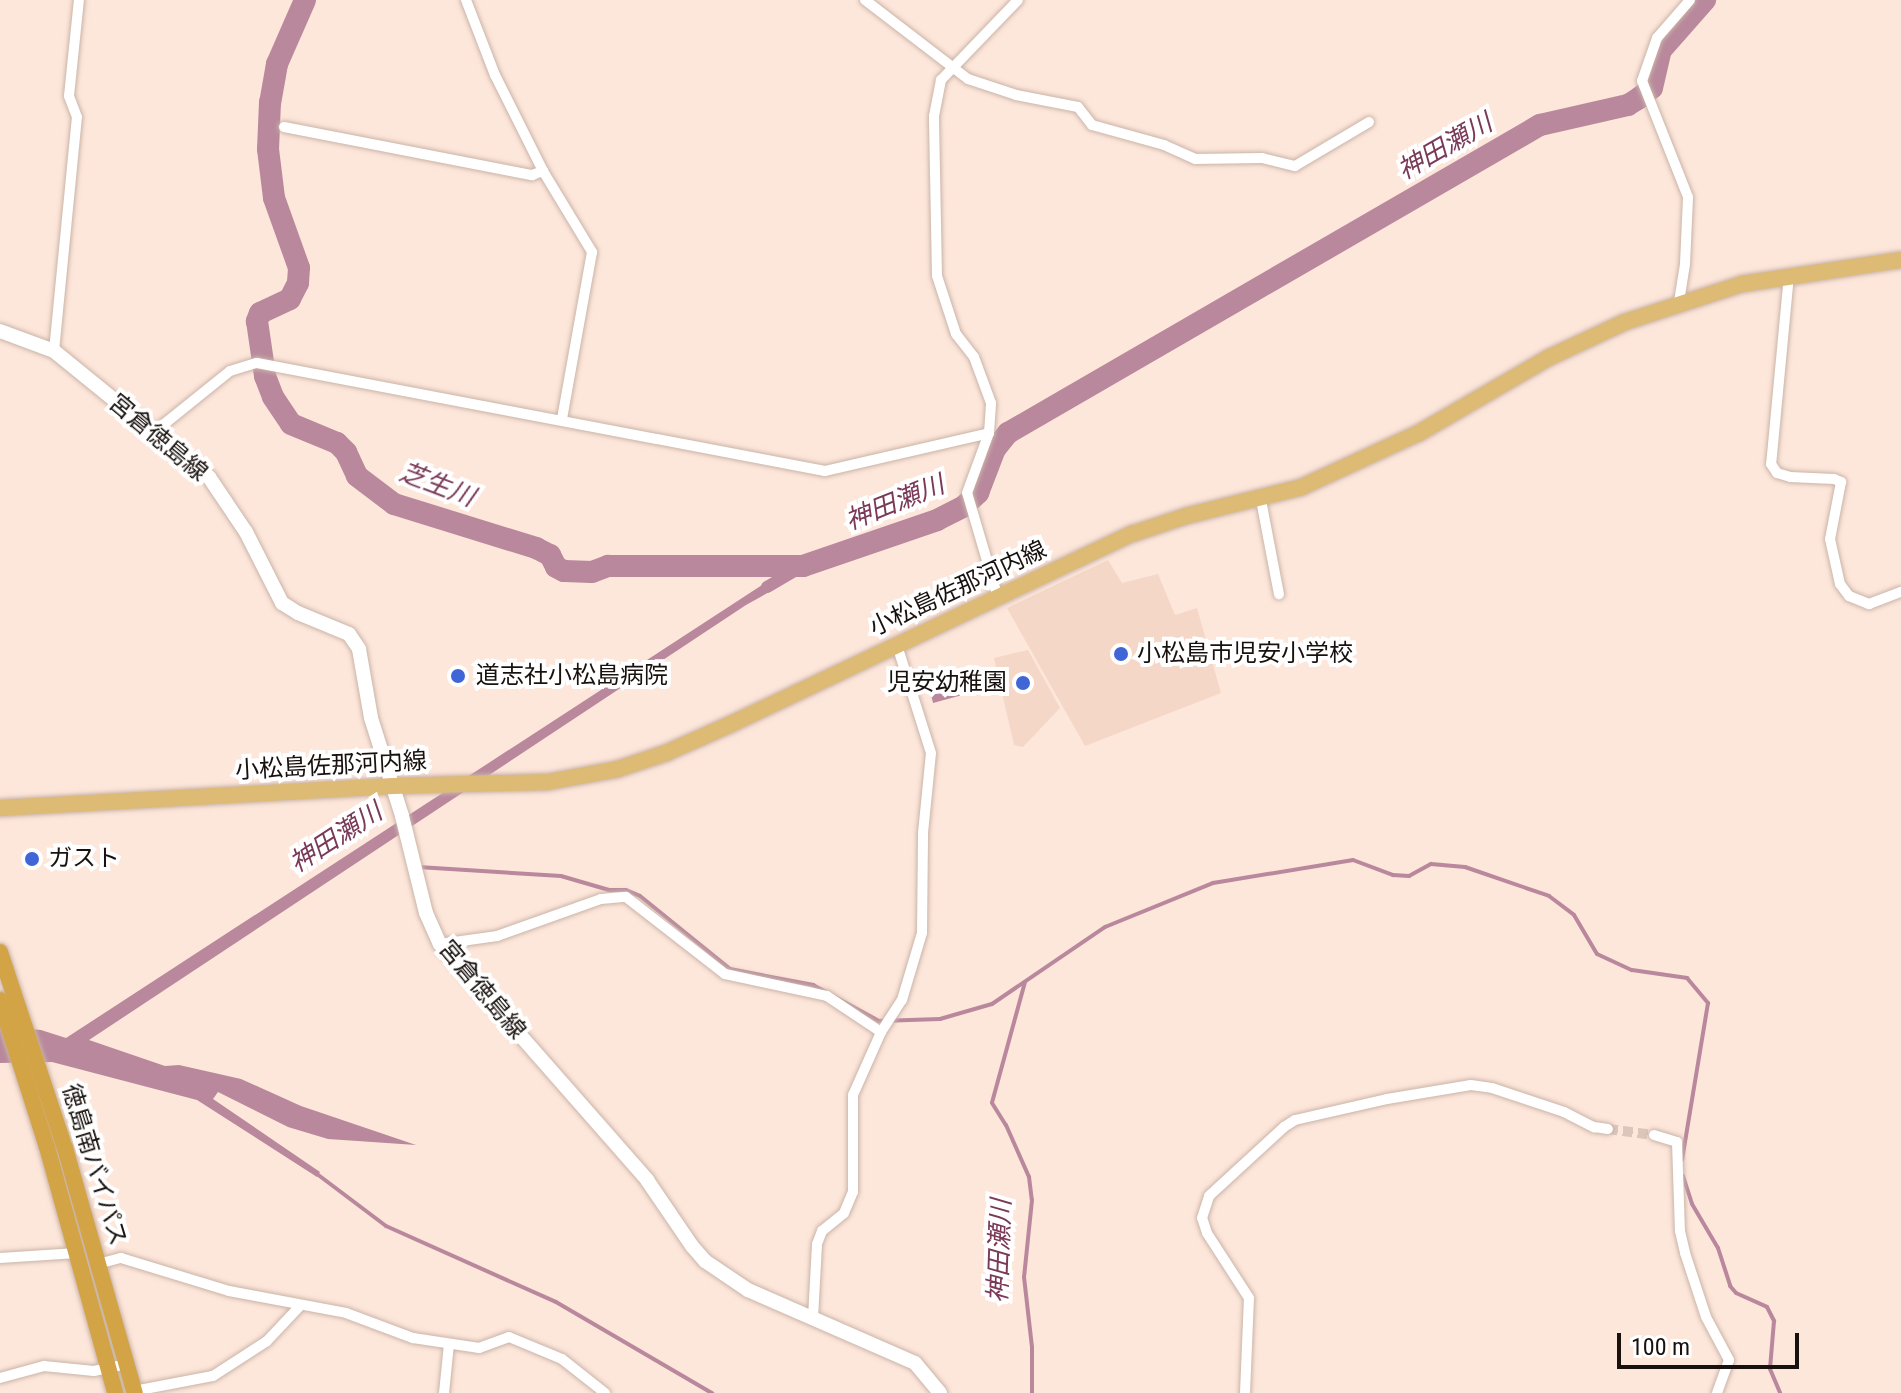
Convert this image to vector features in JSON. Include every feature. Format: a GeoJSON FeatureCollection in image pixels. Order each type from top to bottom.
{"type":"FeatureCollection","features":[{"type":"Feature","properties":{"kind":"highway","name":"徳島南バイパス"},"geometry":{"type":"LineString","coordinates":[[0,952],[47,1147],[115,1393]]}},
{"type":"Feature","properties":{"kind":"highway","name":"徳島南バイパス"},"geometry":{"type":"LineString","coordinates":[[0,1000],[17,1024],[65,1148],[135,1392]]}},
{"type":"Feature","properties":{"kind":"main road","name":"小松島佐那河内線"},"geometry":{"type":"LineString","coordinates":[[0,808],[393,786],[481,785],[592,776],[666,753],[1132,534],[1186,516],[1261,500],[1302,487],[1419,433],[1548,358],[1679,302],[1742,284],[1789,275],[1901,260]]}},
{"type":"Feature","properties":{"kind":"main road","name":"宮倉徳島線"},"geometry":{"type":"LineString","coordinates":[[0,331],[54,351],[209,477],[246,532],[282,603],[349,634],[359,649],[371,718],[402,816],[426,913],[440,944],[647,1180],[705,1261],[748,1290],[915,1363],[940,1393]]}},
{"type":"Feature","properties":{"kind":"street"},"geometry":{"type":"LineString","coordinates":[[54,351],[77,117],[69,96],[79,0]]}},
{"type":"Feature","properties":{"kind":"street"},"geometry":{"type":"LineString","coordinates":[[466,0],[495,75],[543,171],[592,252],[562,419]]}},
{"type":"Feature","properties":{"kind":"street"},"geometry":{"type":"LineString","coordinates":[[865,0],[968,79],[1008,92],[1078,107],[1092,125],[1164,145],[1195,159],[1262,158],[1295,166],[1369,122]]}},
{"type":"Feature","properties":{"kind":"street"},"geometry":{"type":"LineString","coordinates":[[998,598],[969,503],[989,433],[991,403],[982,376],[956,334],[937,276],[934,116],[941,80],[1018,0]]}},
{"type":"Feature","properties":{"kind":"street"},"geometry":{"type":"LineString","coordinates":[[1679,302],[1685,264],[1688,197],[1642,81],[1657,38],[1690,0]]}},
{"type":"Feature","properties":{"kind":"street"},"geometry":{"type":"LineString","coordinates":[[284,127],[532,175],[543,171]]}},
{"type":"Feature","properties":{"kind":"street"},"geometry":{"type":"LineString","coordinates":[[1789,275],[1771,464],[1777,473],[1790,477],[1841,482],[1830,539],[1840,584],[1849,596],[1869,604],[1901,592]]}},
{"type":"Feature","properties":{"kind":"street"},"geometry":{"type":"LineString","coordinates":[[153,433],[230,371],[262,363],[825,471],[989,433]]}},
{"type":"Feature","properties":{"kind":"street"},"geometry":{"type":"LineString","coordinates":[[1261,500],[1279,594]]}},
{"type":"Feature","properties":{"kind":"street"},"geometry":{"type":"LineString","coordinates":[[813,1318],[817,1244],[822,1231],[844,1213],[853,1192],[853,1095],[881,1032],[902,1000],[919,953],[923,833],[931,753],[897,645]]}},
{"type":"Feature","properties":{"kind":"street"},"geometry":{"type":"LineString","coordinates":[[440,944],[497,936],[601,899],[626,897],[725,974],[827,996],[881,1032]]}},
{"type":"Feature","properties":{"kind":"street"},"geometry":{"type":"LineString","coordinates":[[1245,1393],[1249,1298],[1207,1233],[1202,1218],[1209,1196],[1284,1127],[1295,1120],[1387,1099],[1471,1085],[1492,1088],[1564,1112],[1594,1127],[1608,1129]]}},
{"type":"Feature","properties":{"kind":"street"},"geometry":{"type":"LineString","coordinates":[[1654,1135],[1677,1142],[1680,1231],[1685,1253],[1706,1317],[1729,1360],[1717,1393]]}},
{"type":"Feature","properties":{"kind":"street"},"geometry":{"type":"LineString","coordinates":[[0,1258],[77,1253]]}},
{"type":"Feature","properties":{"kind":"street"},"geometry":{"type":"LineString","coordinates":[[98,1264],[121,1258],[229,1291],[346,1313],[413,1338],[479,1348],[509,1337],[562,1359],[605,1393]]}},
{"type":"Feature","properties":{"kind":"street"},"geometry":{"type":"LineString","coordinates":[[135,1392],[213,1376],[267,1341],[300,1306]]}},
{"type":"Feature","properties":{"kind":"street"},"geometry":{"type":"LineString","coordinates":[[444,1393],[449,1344]]}},
{"type":"Feature","properties":{"kind":"street"},"geometry":{"type":"LineString","coordinates":[[0,1378],[44,1366],[108,1370],[126,1364]]}},
{"type":"Feature","properties":{"kind":"shaded area","name":"小松島市児安小学校"},"geometry":{"type":"Polygon","coordinates":[[[1108,560],[1122,583],[1158,574],[1175,615],[1197,608],[1221,693],[1085,746],[1007,608],[1108,560]]]}},
{"type":"Feature","properties":{"kind":"shaded area"},"geometry":{"type":"Polygon","coordinates":[[[776,576],[780,586],[746,605],[89,1040],[165,1066],[179,1065],[241,1079],[301,1106],[416,1145],[328,1139],[288,1127],[218,1092],[213,1099],[320,1172],[317,1177],[197,1100],[52,1062],[0,1063],[0,1026],[41,1030],[66,1038],[776,576]]]}},
{"type":"Feature","properties":{"kind":"shaded area","name":"児安幼稚園"},"geometry":{"type":"Polygon","coordinates":[[[1028,650],[1060,708],[1023,747],[1014,745],[994,658],[1028,650]]]}},
{"type":"Feature","properties":{"kind":"shaded area"},"geometry":{"type":"Polygon","coordinates":[[[972,670],[977,691],[933,703],[928,681],[972,670]]]}},
{"type":"Feature","properties":{"kind":"waterway","name":"神田瀬川"},"geometry":{"type":"LineString","coordinates":[[305,0],[277,64],[270,102],[268,149],[274,198],[299,268],[298,283],[290,299],[260,313],[257,321],[265,376],[273,397],[291,424],[337,443],[346,452],[357,476],[394,504],[536,548],[550,555],[556,567],[564,571],[592,572],[608,566],[803,566],[937,520],[963,507],[978,493],[995,449],[1008,433],[1540,125],[1628,105],[1639,98],[1652,88],[1661,50],[1705,0]]}},
{"type":"Feature","properties":{"kind":"waterway","name":"神田瀬川"},"geometry":{"type":"LineString","coordinates":[[767,587],[803,566]]}},
{"type":"Feature","properties":{"kind":"waterway"},"geometry":{"type":"LineString","coordinates":[[418,867],[561,876],[609,890],[626,890],[640,896],[730,969],[813,985],[879,1021],[940,1019],[992,1004],[1105,927],[1213,883],[1353,860],[1393,875],[1409,876],[1431,864],[1465,867],[1549,896],[1574,915],[1597,954],[1632,970],[1687,978],[1708,1003],[1682,1160]]}},
{"type":"Feature","properties":{"kind":"waterway","name":"神田瀬川"},"geometry":{"type":"LineString","coordinates":[[1025,982],[992,1103],[1006,1125],[1029,1177],[1032,1200],[1024,1277],[1032,1347],[1032,1393]]}},
{"type":"Feature","properties":{"kind":"waterway","name":"神田瀬川"},"geometry":{"type":"LineString","coordinates":[[317,1174],[386,1226],[556,1302],[712,1393]]}},
{"type":"Feature","properties":{"kind":"waterway"},"geometry":{"type":"LineString","coordinates":[[1683,1176],[1692,1204],[1718,1248],[1730,1286],[1736,1293],[1767,1307],[1774,1321],[1770,1369],[1780,1393]]}},
{"type":"Feature","properties":{"kind":"tunnel"},"geometry":{"type":"LineString","coordinates":[[1608,1129],[1654,1135]]}},
{"type":"Feature","properties":{"kind":"place","name":"小松島市児安小学校"},"geometry":{"type":"Point","coordinates":[1121,654]}},
{"type":"Feature","properties":{"kind":"place","name":"道志社小松島病院"},"geometry":{"type":"Point","coordinates":[458,676]}},
{"type":"Feature","properties":{"kind":"place","name":"児安幼稚園"},"geometry":{"type":"Point","coordinates":[1023,683]}},
{"type":"Feature","properties":{"kind":"place","name":"ガスト"},"geometry":{"type":"Point","coordinates":[32,859]}},
{"type":"Feature","properties":{"kind":"water label","name":"芝生川"},"geometry":{"type":"Point","coordinates":[437,485]}}]}
